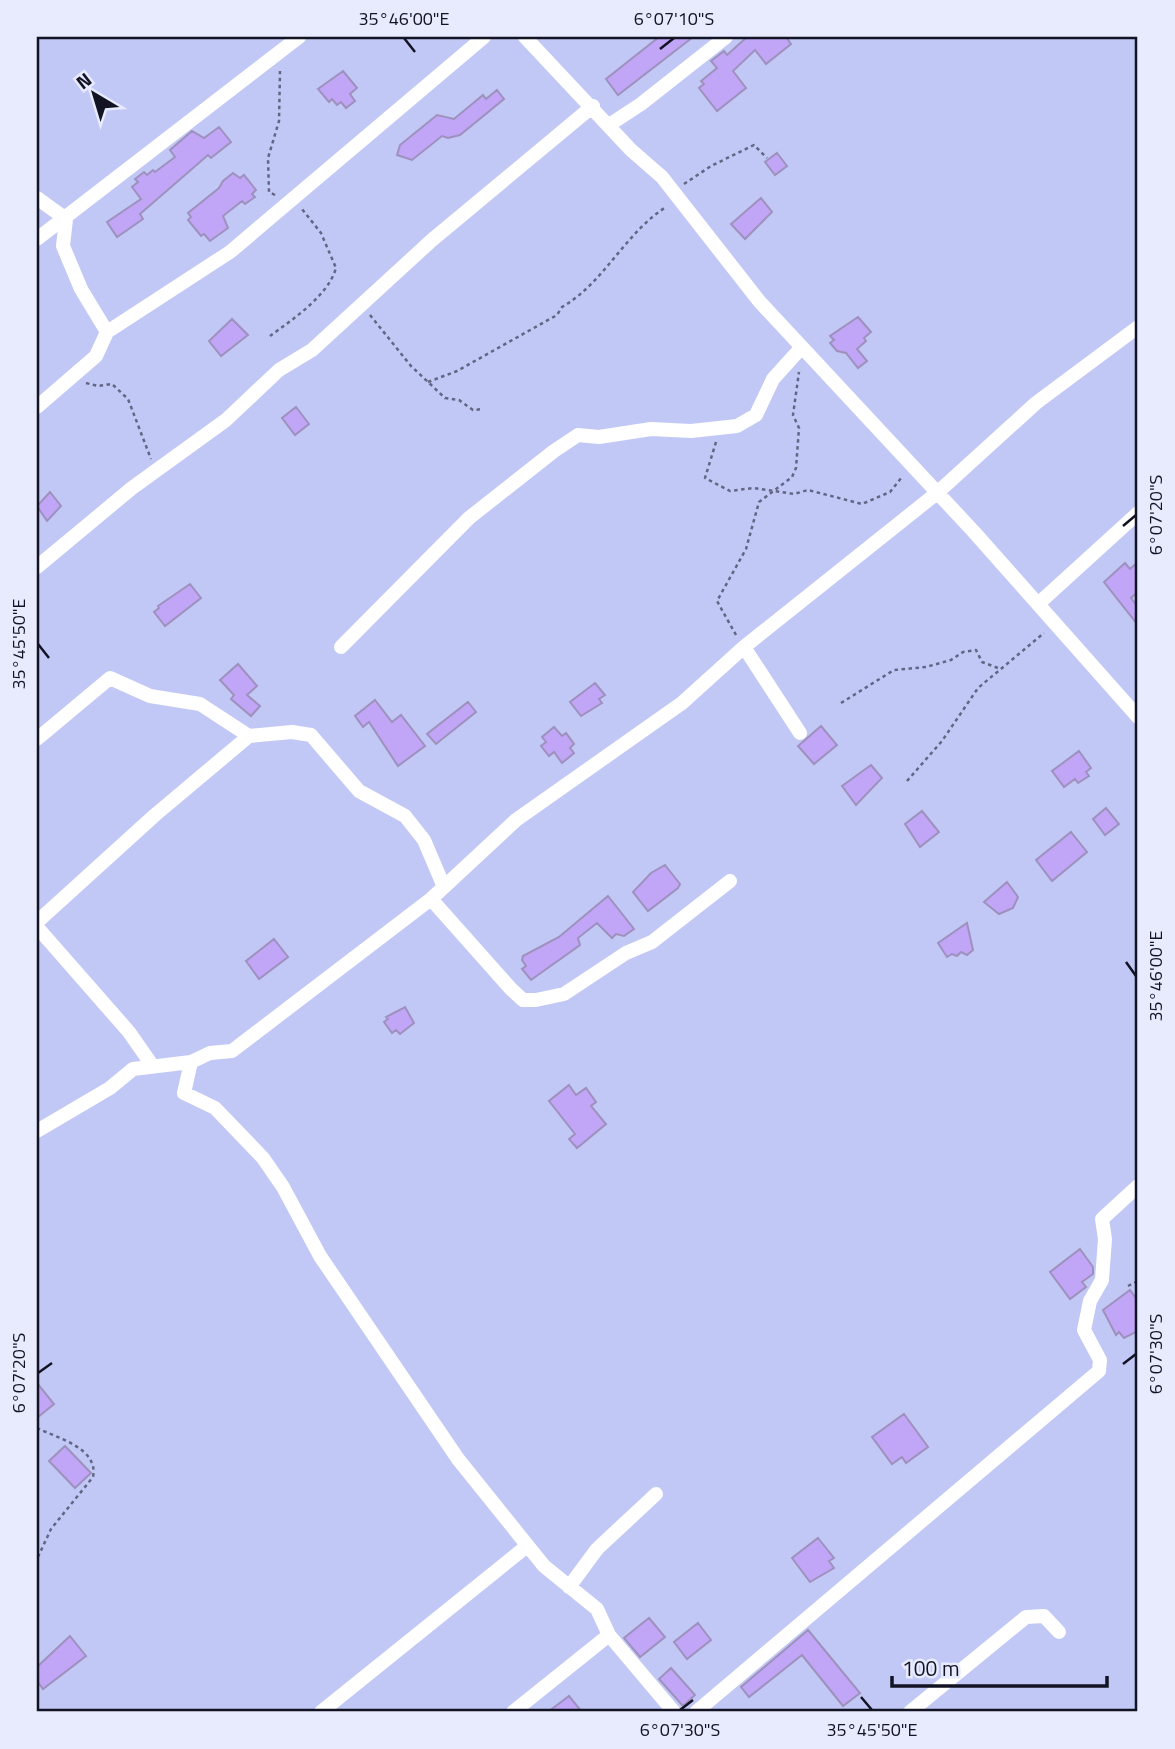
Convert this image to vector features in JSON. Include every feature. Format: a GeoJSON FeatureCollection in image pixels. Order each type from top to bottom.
{"type":"FeatureCollection","features":[{"type":"Feature","properties":{"kind":"street"},"geometry":{"type":"LineString","coordinates":[[37,240],[299,37]]}},
{"type":"Feature","properties":{"kind":"street"},"geometry":{"type":"LineString","coordinates":[[37,407],[96,356],[107,332],[230,252],[484,37]]}},
{"type":"Feature","properties":{"kind":"street"},"geometry":{"type":"LineString","coordinates":[[525,37],[558,75],[593,106],[631,150],[666,181],[759,301],[937,493],[1138,717]]}},
{"type":"Feature","properties":{"kind":"street"},"geometry":{"type":"LineString","coordinates":[[610,125],[726,37]]}},
{"type":"Feature","properties":{"kind":"street"},"geometry":{"type":"LineString","coordinates":[[37,567],[154,471],[226,420],[279,370],[312,350],[432,240],[593,106]]}},
{"type":"Feature","properties":{"kind":"street"},"geometry":{"type":"LineString","coordinates":[[37,198],[66,219]]}},
{"type":"Feature","properties":{"kind":"street"},"geometry":{"type":"LineString","coordinates":[[66,219],[63,246],[80,289],[107,332]]}},
{"type":"Feature","properties":{"kind":"street"},"geometry":{"type":"LineString","coordinates":[[37,1131],[110,1088],[134,1069],[191,1062],[210,1053],[232,1051],[431,899],[516,820],[647,730],[744,648],[937,493],[1036,403],[1138,327]]}},
{"type":"Feature","properties":{"kind":"street"},"geometry":{"type":"LineString","coordinates":[[341,647],[479,510],[538,461],[579,435],[599,437],[651,429],[668,432],[737,426],[756,415],[773,379],[801,348]]}},
{"type":"Feature","properties":{"kind":"street"},"geometry":{"type":"LineString","coordinates":[[1038,604],[1138,513]]}},
{"type":"Feature","properties":{"kind":"street"},"geometry":{"type":"LineString","coordinates":[[744,648],[800,733]]}},
{"type":"Feature","properties":{"kind":"street"},"geometry":{"type":"LineString","coordinates":[[37,739],[110,678],[150,696],[200,704],[249,736]]}},
{"type":"Feature","properties":{"kind":"street"},"geometry":{"type":"LineString","coordinates":[[152,1065],[129,1032],[37,925],[155,815],[249,736],[292,732],[311,735],[359,791],[405,816],[424,840],[444,887]]}},
{"type":"Feature","properties":{"kind":"street"},"geometry":{"type":"LineString","coordinates":[[431,899],[449,915],[511,989],[523,1000],[536,1000],[564,994],[626,953],[652,942],[730,881]]}},
{"type":"Feature","properties":{"kind":"street"},"geometry":{"type":"LineString","coordinates":[[191,1062],[184,1093],[215,1108],[263,1158],[283,1187],[320,1256],[411,1394],[458,1459],[544,1566],[597,1609],[610,1635],[674,1712]]}},
{"type":"Feature","properties":{"kind":"street"},"geometry":{"type":"LineString","coordinates":[[696,1712],[1099,1371],[1100,1360],[1084,1331],[1090,1301],[1102,1280],[1105,1239],[1101,1219],[1138,1186]]}},
{"type":"Feature","properties":{"kind":"street"},"geometry":{"type":"LineString","coordinates":[[569,1587],[597,1549],[656,1494]]}},
{"type":"Feature","properties":{"kind":"street"},"geometry":{"type":"LineString","coordinates":[[321,1712],[527,1546]]}},
{"type":"Feature","properties":{"kind":"street"},"geometry":{"type":"LineString","coordinates":[[910,1712],[1026,1617],[1044,1616],[1059,1632]]}},
{"type":"Feature","properties":{"kind":"street"},"geometry":{"type":"LineString","coordinates":[[513,1712],[610,1635]]}},
{"type":"Feature","properties":{"kind":"path"},"geometry":{"type":"LineString","coordinates":[[666,181],[674,190],[711,166],[754,145],[767,158]]}},
{"type":"Feature","properties":{"kind":"path"},"geometry":{"type":"LineString","coordinates":[[428,382],[457,371],[557,314],[604,269],[626,241],[670,205],[666,181]]}},
{"type":"Feature","properties":{"kind":"path"},"geometry":{"type":"LineString","coordinates":[[361,305],[445,398],[459,400],[473,410],[483,409]]}},
{"type":"Feature","properties":{"kind":"path"},"geometry":{"type":"LineString","coordinates":[[744,648],[717,601],[746,549],[759,502],[792,477],[798,460],[799,428],[793,415],[801,348]]}},
{"type":"Feature","properties":{"kind":"path"},"geometry":{"type":"LineString","coordinates":[[86,383],[98,386],[112,384],[128,399],[149,447],[154,471]]}},
{"type":"Feature","properties":{"kind":"path"},"geometry":{"type":"LineString","coordinates":[[720,429],[705,478],[730,491],[746,488],[794,494],[808,490],[862,504],[890,492],[911,466]]}},
{"type":"Feature","properties":{"kind":"path"},"geometry":{"type":"LineString","coordinates":[[907,781],[942,741],[978,688],[998,668],[1056,624]]}},
{"type":"Feature","properties":{"kind":"path"},"geometry":{"type":"LineString","coordinates":[[841,703],[894,670],[939,663],[963,652],[976,650],[982,662],[998,668]]}},
{"type":"Feature","properties":{"kind":"path"},"geometry":{"type":"LineString","coordinates":[[1128,1286],[1138,1281]]}},
{"type":"Feature","properties":{"kind":"path"},"geometry":{"type":"LineString","coordinates":[[37,1428],[70,1443],[89,1457],[95,1467],[93,1477],[51,1529],[37,1559]]}},
{"type":"Feature","properties":{"kind":"building"},"geometry":{"type":"Polygon","coordinates":[[[659,37],[693,37],[618,95],[606,79],[659,37]]]}},
{"type":"Feature","properties":{"kind":"building"},"geometry":{"type":"Polygon","coordinates":[[[747,37],[786,37],[791,44],[766,64],[755,50],[733,71],[746,88],[717,111],[699,88],[704,84],[701,81],[717,68],[711,61],[724,51],[727,55],[747,37]]]}},
{"type":"Feature","properties":{"kind":"building"},"geometry":{"type":"Polygon","coordinates":[[[343,71],[357,88],[350,94],[355,101],[346,108],[341,102],[337,105],[332,99],[329,102],[318,89],[343,71]]]}},
{"type":"Feature","properties":{"kind":"building"},"geometry":{"type":"Polygon","coordinates":[[[497,90],[504,99],[460,135],[448,138],[442,136],[412,160],[397,155],[400,145],[437,115],[454,119],[483,95],[486,99],[497,90]]]}},
{"type":"Feature","properties":{"kind":"building"},"geometry":{"type":"Polygon","coordinates":[[[219,127],[231,142],[211,158],[208,155],[140,214],[143,219],[117,237],[107,222],[141,199],[132,187],[138,182],[135,179],[144,172],[147,175],[153,170],[155,172],[175,157],[170,150],[192,131],[204,138],[219,127]]]}},
{"type":"Feature","properties":{"kind":"building"},"geometry":{"type":"Polygon","coordinates":[[[777,153],[787,166],[775,175],[765,162],[777,153]]]}},
{"type":"Feature","properties":{"kind":"building"},"geometry":{"type":"Polygon","coordinates":[[[233,173],[240,178],[244,175],[256,190],[252,194],[255,197],[245,204],[242,201],[223,216],[228,228],[210,241],[204,234],[201,236],[188,220],[191,217],[188,213],[233,173]]]}},
{"type":"Feature","properties":{"kind":"building"},"geometry":{"type":"Polygon","coordinates":[[[761,198],[772,212],[745,239],[731,224],[761,198]]]}},
{"type":"Feature","properties":{"kind":"building"},"geometry":{"type":"Polygon","coordinates":[[[858,317],[871,332],[857,349],[867,361],[858,368],[846,353],[837,351],[830,343],[834,340],[830,336],[858,317]]]}},
{"type":"Feature","properties":{"kind":"building"},"geometry":{"type":"Polygon","coordinates":[[[232,319],[248,335],[221,356],[209,341],[232,319]]]}},
{"type":"Feature","properties":{"kind":"building"},"geometry":{"type":"Polygon","coordinates":[[[296,407],[309,424],[295,435],[282,418],[296,407]]]}},
{"type":"Feature","properties":{"kind":"building"},"geometry":{"type":"Polygon","coordinates":[[[50,492],[61,506],[47,521],[37,506],[50,492]]]}},
{"type":"Feature","properties":{"kind":"building"},"geometry":{"type":"Polygon","coordinates":[[[1138,562],[1138,592],[1131,598],[1138,607],[1138,625],[1104,582],[1125,563],[1130,569],[1138,562]]]}},
{"type":"Feature","properties":{"kind":"building"},"geometry":{"type":"Polygon","coordinates":[[[190,584],[201,598],[165,626],[154,612],[158,606],[190,584]]]}},
{"type":"Feature","properties":{"kind":"building"},"geometry":{"type":"Polygon","coordinates":[[[238,664],[257,686],[247,695],[260,706],[251,716],[231,699],[234,695],[220,680],[238,664]]]}},
{"type":"Feature","properties":{"kind":"building"},"geometry":{"type":"Polygon","coordinates":[[[595,683],[605,695],[599,699],[602,703],[581,716],[570,702],[595,683]]]}},
{"type":"Feature","properties":{"kind":"building"},"geometry":{"type":"Polygon","coordinates":[[[375,700],[392,722],[401,715],[425,746],[398,766],[369,722],[363,727],[355,716],[375,700]]]}},
{"type":"Feature","properties":{"kind":"building"},"geometry":{"type":"Polygon","coordinates":[[[468,702],[476,712],[436,744],[427,734],[468,702]]]}},
{"type":"Feature","properties":{"kind":"building"},"geometry":{"type":"Polygon","coordinates":[[[821,726],[837,745],[814,764],[798,746],[821,726]]]}},
{"type":"Feature","properties":{"kind":"building"},"geometry":{"type":"Polygon","coordinates":[[[554,727],[562,736],[566,733],[574,744],[570,748],[574,753],[562,763],[554,752],[549,756],[541,746],[546,742],[542,737],[554,727]]]}},
{"type":"Feature","properties":{"kind":"building"},"geometry":{"type":"Polygon","coordinates":[[[1079,751],[1091,768],[1086,772],[1089,776],[1078,783],[1075,779],[1064,787],[1052,771],[1079,751]]]}},
{"type":"Feature","properties":{"kind":"building"},"geometry":{"type":"Polygon","coordinates":[[[871,765],[882,778],[856,805],[842,786],[871,765]]]}},
{"type":"Feature","properties":{"kind":"building"},"geometry":{"type":"Polygon","coordinates":[[[1106,808],[1119,824],[1105,835],[1093,819],[1106,808]]]}},
{"type":"Feature","properties":{"kind":"building"},"geometry":{"type":"Polygon","coordinates":[[[922,811],[939,832],[920,847],[905,824],[922,811]]]}},
{"type":"Feature","properties":{"kind":"building"},"geometry":{"type":"Polygon","coordinates":[[[1071,832],[1087,852],[1052,881],[1036,860],[1071,832]]]}},
{"type":"Feature","properties":{"kind":"building"},"geometry":{"type":"Polygon","coordinates":[[[665,865],[680,884],[648,911],[633,892],[651,873],[665,865]]]}},
{"type":"Feature","properties":{"kind":"building"},"geometry":{"type":"Polygon","coordinates":[[[1007,882],[1018,897],[1013,908],[999,914],[984,902],[1007,882]]]}},
{"type":"Feature","properties":{"kind":"building"},"geometry":{"type":"Polygon","coordinates":[[[608,896],[634,929],[624,936],[616,934],[612,938],[597,923],[578,938],[580,945],[531,980],[522,969],[526,966],[522,960],[523,956],[559,937],[608,896]]]}},
{"type":"Feature","properties":{"kind":"building"},"geometry":{"type":"Polygon","coordinates":[[[967,923],[973,950],[967,955],[961,952],[957,956],[952,954],[947,957],[938,943],[967,923]]]}},
{"type":"Feature","properties":{"kind":"building"},"geometry":{"type":"Polygon","coordinates":[[[274,939],[288,957],[259,979],[246,961],[274,939]]]}},
{"type":"Feature","properties":{"kind":"building"},"geometry":{"type":"Polygon","coordinates":[[[405,1007],[414,1023],[400,1034],[396,1030],[392,1033],[384,1022],[388,1019],[386,1017],[405,1007]]]}},
{"type":"Feature","properties":{"kind":"building"},"geometry":{"type":"Polygon","coordinates":[[[569,1085],[576,1095],[586,1088],[596,1102],[591,1106],[606,1124],[577,1148],[569,1139],[575,1134],[549,1101],[569,1085]]]}},
{"type":"Feature","properties":{"kind":"building"},"geometry":{"type":"Polygon","coordinates":[[[1080,1249],[1093,1267],[1093,1274],[1082,1282],[1086,1287],[1070,1299],[1050,1272],[1080,1249]]]}},
{"type":"Feature","properties":{"kind":"building"},"geometry":{"type":"Polygon","coordinates":[[[1130,1290],[1138,1301],[1138,1331],[1124,1338],[1119,1332],[1116,1335],[1103,1310],[1130,1290]]]}},
{"type":"Feature","properties":{"kind":"building"},"geometry":{"type":"Polygon","coordinates":[[[37,1383],[54,1404],[37,1418],[37,1383]]]}},
{"type":"Feature","properties":{"kind":"building"},"geometry":{"type":"Polygon","coordinates":[[[904,1414],[928,1447],[906,1463],[902,1457],[892,1464],[872,1437],[904,1414]]]}},
{"type":"Feature","properties":{"kind":"building"},"geometry":{"type":"Polygon","coordinates":[[[65,1446],[91,1473],[75,1488],[49,1461],[65,1446]]]}},
{"type":"Feature","properties":{"kind":"building"},"geometry":{"type":"Polygon","coordinates":[[[818,1538],[834,1558],[829,1561],[834,1568],[810,1582],[792,1558],[818,1538]]]}},
{"type":"Feature","properties":{"kind":"building"},"geometry":{"type":"Polygon","coordinates":[[[649,1618],[665,1637],[640,1657],[624,1638],[649,1618]]]}},
{"type":"Feature","properties":{"kind":"building"},"geometry":{"type":"Polygon","coordinates":[[[698,1623],[711,1640],[687,1659],[674,1642],[698,1623]]]}},
{"type":"Feature","properties":{"kind":"building"},"geometry":{"type":"Polygon","coordinates":[[[808,1630],[860,1693],[843,1706],[802,1655],[749,1697],[741,1687],[808,1630]]]}},
{"type":"Feature","properties":{"kind":"building"},"geometry":{"type":"Polygon","coordinates":[[[70,1636],[86,1656],[43,1689],[37,1681],[37,1667],[70,1636]]]}},
{"type":"Feature","properties":{"kind":"building"},"geometry":{"type":"Polygon","coordinates":[[[671,1668],[695,1695],[683,1706],[659,1679],[671,1668]]]}},
{"type":"Feature","properties":{"kind":"building"},"geometry":{"type":"Polygon","coordinates":[[[569,1696],[582,1712],[548,1712],[569,1696]]]}}]}
